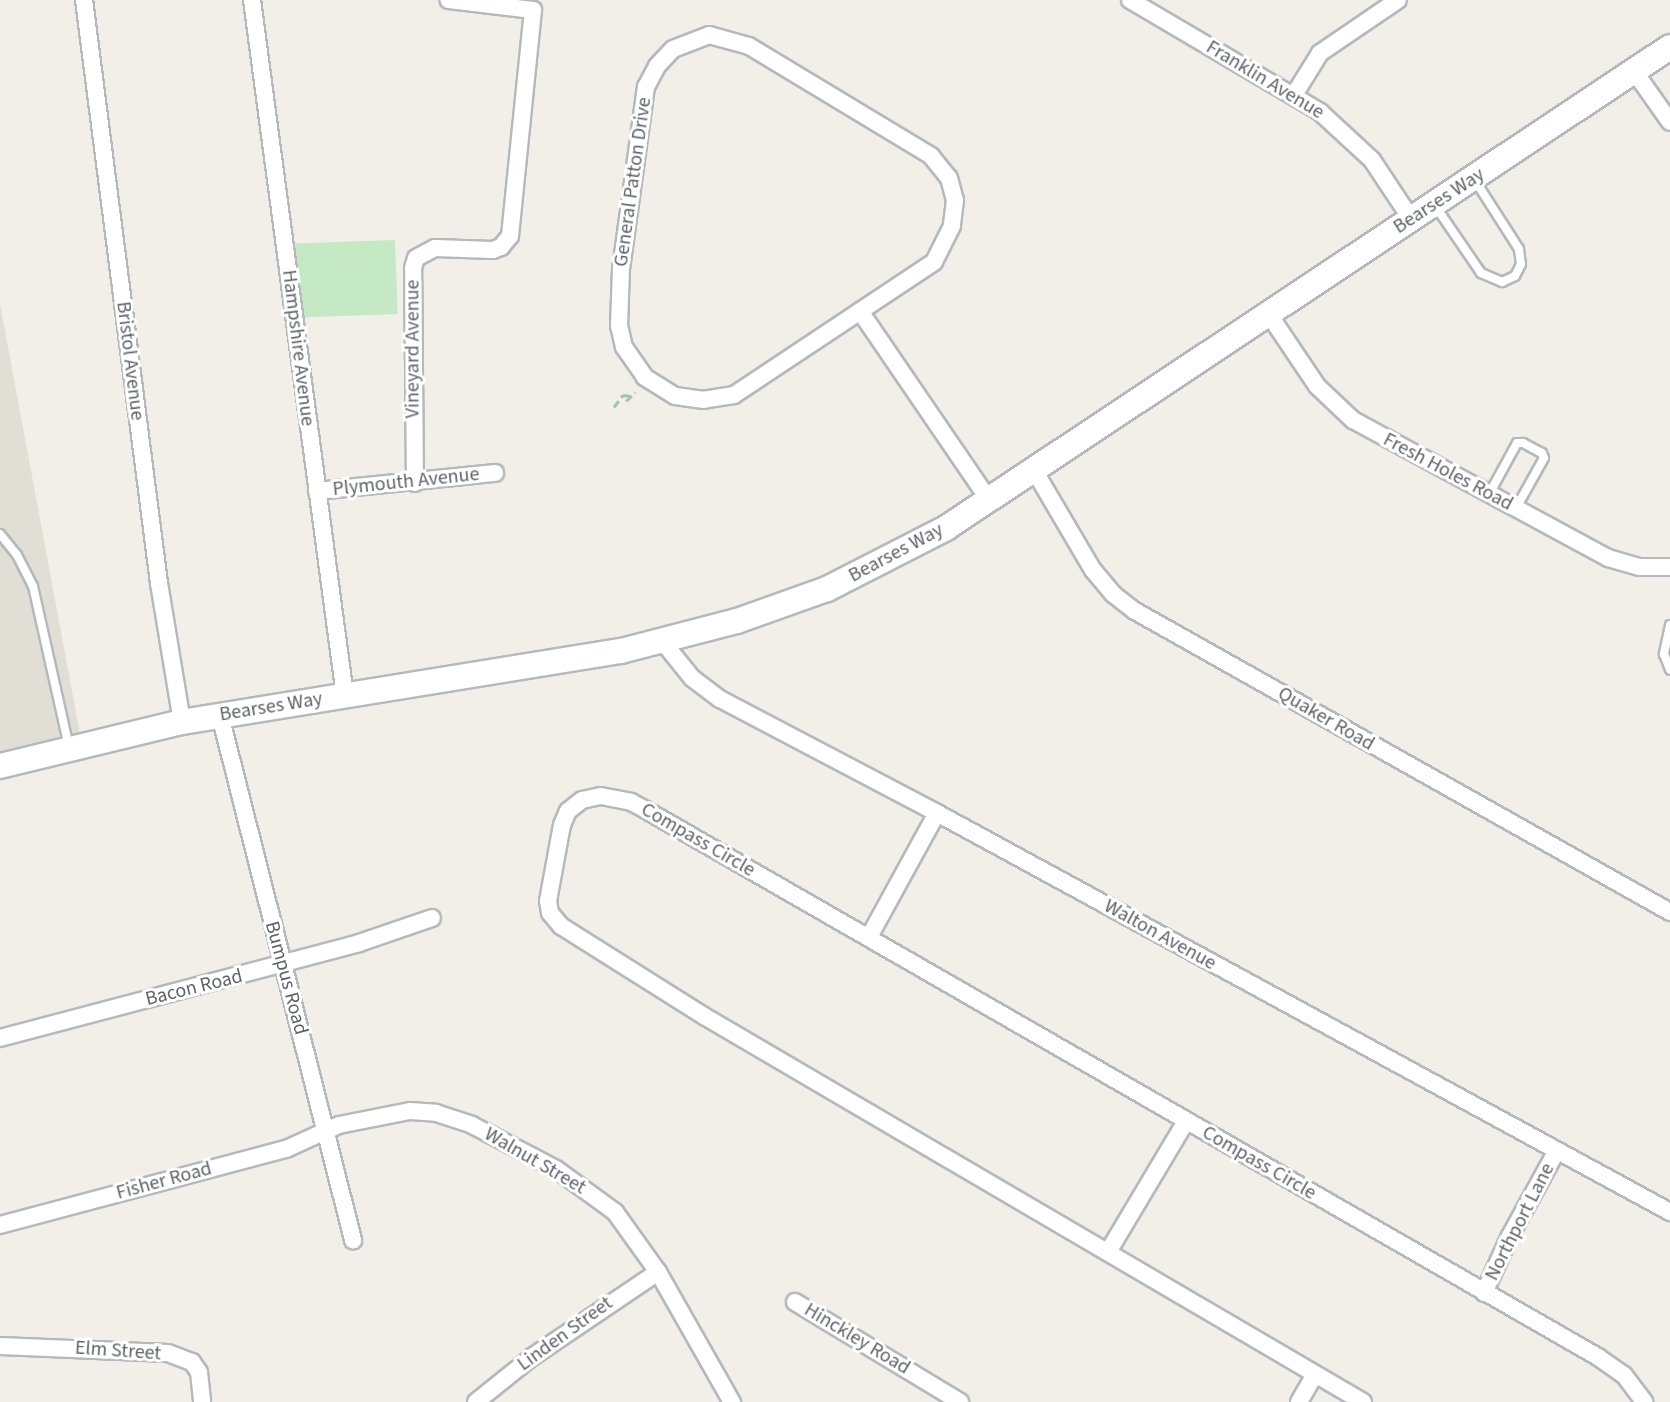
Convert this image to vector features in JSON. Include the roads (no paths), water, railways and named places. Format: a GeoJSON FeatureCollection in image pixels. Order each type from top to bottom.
{"type":"FeatureCollection","features":[{"type":"Feature","properties":{"kind":"main road","name":"Bearses Way"},"geometry":{"type":"LineString","coordinates":[[0,766],[182,722],[663,642],[737,621],[827,589],[899,554],[989,500],[1670,47]]}},
{"type":"Feature","properties":{"kind":"street","name":"Bristol Avenue"},"geometry":{"type":"LineString","coordinates":[[84,0],[159,583],[182,722]]}},
{"type":"Feature","properties":{"kind":"street","name":"Hampshire Avenue"},"geometry":{"type":"LineString","coordinates":[[252,0],[345,696]]}},
{"type":"Feature","properties":{"kind":"street","name":"Vineyard Avenue"},"geometry":{"type":"LineString","coordinates":[[415,483],[413,268],[416,258],[435,248],[493,250],[501,247],[510,236],[533,10],[449,0]]}},
{"type":"Feature","properties":{"kind":"street","name":"Franklin Avenue"},"geometry":{"type":"LineString","coordinates":[[1130,0],[1294,95],[1359,146],[1411,219]]}},
{"type":"Feature","properties":{"kind":"street"},"geometry":{"type":"LineString","coordinates":[[1294,95],[1320,53],[1398,0]]}},
{"type":"Feature","properties":{"kind":"street","name":"General Patton Drive"},"geometry":{"type":"LineString","coordinates":[[709,35],[743,43],[931,156],[945,171],[955,200],[952,226],[943,251],[934,262],[860,311],[734,395],[718,400],[675,396],[654,384],[632,363],[619,326],[621,269],[640,116],[651,77],[673,49],[709,35]]}},
{"type":"Feature","properties":{"kind":"street"},"geometry":{"type":"LineString","coordinates":[[1634,71],[1670,122]]}},
{"type":"Feature","properties":{"kind":"street"},"geometry":{"type":"LineString","coordinates":[[860,311],[989,500]]}},
{"type":"Feature","properties":{"kind":"street","name":"Fresh Holes Road"},"geometry":{"type":"LineString","coordinates":[[1268,313],[1317,386],[1342,413],[1488,496],[1619,562],[1670,567]]}},
{"type":"Feature","properties":{"kind":"street","name":"Quaker Road"},"geometry":{"type":"LineString","coordinates":[[1034,470],[1093,570],[1113,594],[1135,611],[1670,912]]}},
{"type":"Feature","properties":{"kind":"street","name":"Plymouth Avenue"},"geometry":{"type":"LineString","coordinates":[[317,491],[495,473]]}},
{"type":"Feature","properties":{"kind":"street","name":"Walton Avenue"},"geometry":{"type":"LineString","coordinates":[[663,642],[692,678],[720,699],[937,813],[1670,1212]]}},
{"type":"Feature","properties":{"kind":"street","name":"Bumpus Road"},"geometry":{"type":"LineString","coordinates":[[220,715],[353,1240]]}},
{"type":"Feature","properties":{"kind":"street","name":"Compass Circle"},"geometry":{"type":"LineString","coordinates":[[1363,1402],[704,1016],[561,926],[548,907],[564,817],[574,805],[591,797],[631,802],[1612,1366],[1636,1388],[1644,1402]]}},
{"type":"Feature","properties":{"kind":"street"},"geometry":{"type":"LineString","coordinates":[[869,937],[937,813]]}},
{"type":"Feature","properties":{"kind":"street","name":"Bacon Road"},"geometry":{"type":"LineString","coordinates":[[0,1038],[359,943],[432,918]]}},
{"type":"Feature","properties":{"kind":"street","name":"Walnut Street"},"geometry":{"type":"LineString","coordinates":[[326,1129],[410,1111],[436,1113],[472,1125],[556,1169],[588,1190],[625,1223],[658,1272],[732,1402]]}},
{"type":"Feature","properties":{"kind":"street"},"geometry":{"type":"LineString","coordinates":[[1108,1252],[1186,1121]]}},
{"type":"Feature","properties":{"kind":"street","name":"Fisher Road"},"geometry":{"type":"LineString","coordinates":[[0,1225],[286,1149],[326,1129]]}},
{"type":"Feature","properties":{"kind":"street","name":"Northport Lane"},"geometry":{"type":"LineString","coordinates":[[1484,1293],[1510,1236],[1556,1152]]}},
{"type":"Feature","properties":{"kind":"street","name":"Linden Street"},"geometry":{"type":"LineString","coordinates":[[476,1402],[532,1357],[658,1272]]}},
{"type":"Feature","properties":{"kind":"street","name":"Hinckley Road"},"geometry":{"type":"LineString","coordinates":[[795,1302],[960,1402]]}},
{"type":"Feature","properties":{"kind":"street","name":"Elm Street"},"geometry":{"type":"LineString","coordinates":[[0,1346],[168,1353],[192,1362],[199,1372],[202,1402]]}},
{"type":"Feature","properties":{"kind":"street"},"geometry":{"type":"LineString","coordinates":[[1299,1402],[1315,1374]]}},
{"type":"Feature","properties":{"kind":"lane"},"geometry":{"type":"LineString","coordinates":[[1434,204],[1481,273],[1502,282],[1515,276],[1521,264],[1519,249],[1473,178]]}},
{"type":"Feature","properties":{"kind":"lane"},"geometry":{"type":"LineString","coordinates":[[1488,496],[1517,443],[1523,443],[1542,453],[1544,458],[1516,509]]}},
{"type":"Feature","properties":{"kind":"lane"},"geometry":{"type":"LineString","coordinates":[[0,534],[17,555],[33,586],[69,747]]}},
{"type":"Feature","properties":{"kind":"lane"},"geometry":{"type":"LineString","coordinates":[[1670,625],[1664,654],[1670,670]]}}]}
